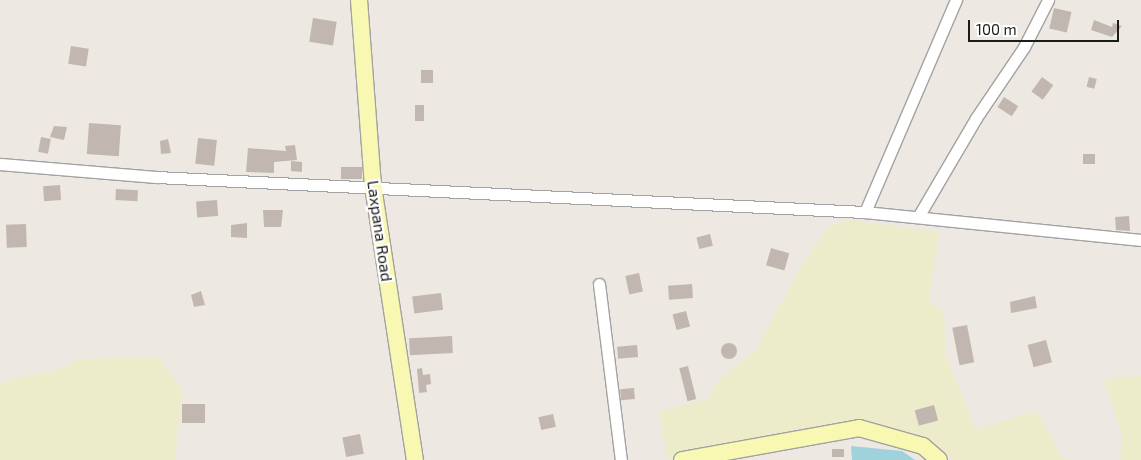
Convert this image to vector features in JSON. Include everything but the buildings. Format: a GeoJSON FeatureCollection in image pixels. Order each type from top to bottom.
{"type":"FeatureCollection","features":[{"type":"Feature","properties":{"kind":"street","name":"Laxpana Road"},"geometry":{"type":"LineString","coordinates":[[359,0],[372,186],[415,460]]}},
{"type":"Feature","properties":{"kind":"street"},"geometry":{"type":"LineString","coordinates":[[865,212],[956,0]]}},
{"type":"Feature","properties":{"kind":"street"},"geometry":{"type":"LineString","coordinates":[[918,217],[976,118],[1024,47],[1048,0]]}},
{"type":"Feature","properties":{"kind":"street"},"geometry":{"type":"LineString","coordinates":[[0,164],[156,177],[372,186],[865,212],[1141,240]]}},
{"type":"Feature","properties":{"kind":"street"},"geometry":{"type":"LineString","coordinates":[[599,284],[621,460]]}},
{"type":"Feature","properties":{"kind":"street"},"geometry":{"type":"LineString","coordinates":[[682,460],[859,428],[916,444],[939,460]]}},
{"type":"Feature","properties":{"kind":"green space"},"geometry":{"type":"Polygon","coordinates":[[[849,220],[939,232],[929,302],[944,312],[946,356],[975,429],[1037,411],[1062,457],[1074,460],[953,460],[922,436],[875,425],[741,441],[668,460],[658,411],[708,400],[719,379],[756,350],[801,266],[828,227],[849,220]]]}},
{"type":"Feature","properties":{"kind":"green space"},"geometry":{"type":"Polygon","coordinates":[[[159,357],[182,390],[175,460],[0,460],[0,382],[63,368],[79,359],[159,357]]]}},
{"type":"Feature","properties":{"kind":"green space"},"geometry":{"type":"Polygon","coordinates":[[[1141,375],[1141,460],[1118,460],[1122,459],[1121,432],[1104,380],[1141,375]]]}},
{"type":"Feature","properties":{"kind":"water"},"geometry":{"type":"Polygon","coordinates":[[[851,446],[902,451],[915,460],[852,460],[851,446]]]}}]}
